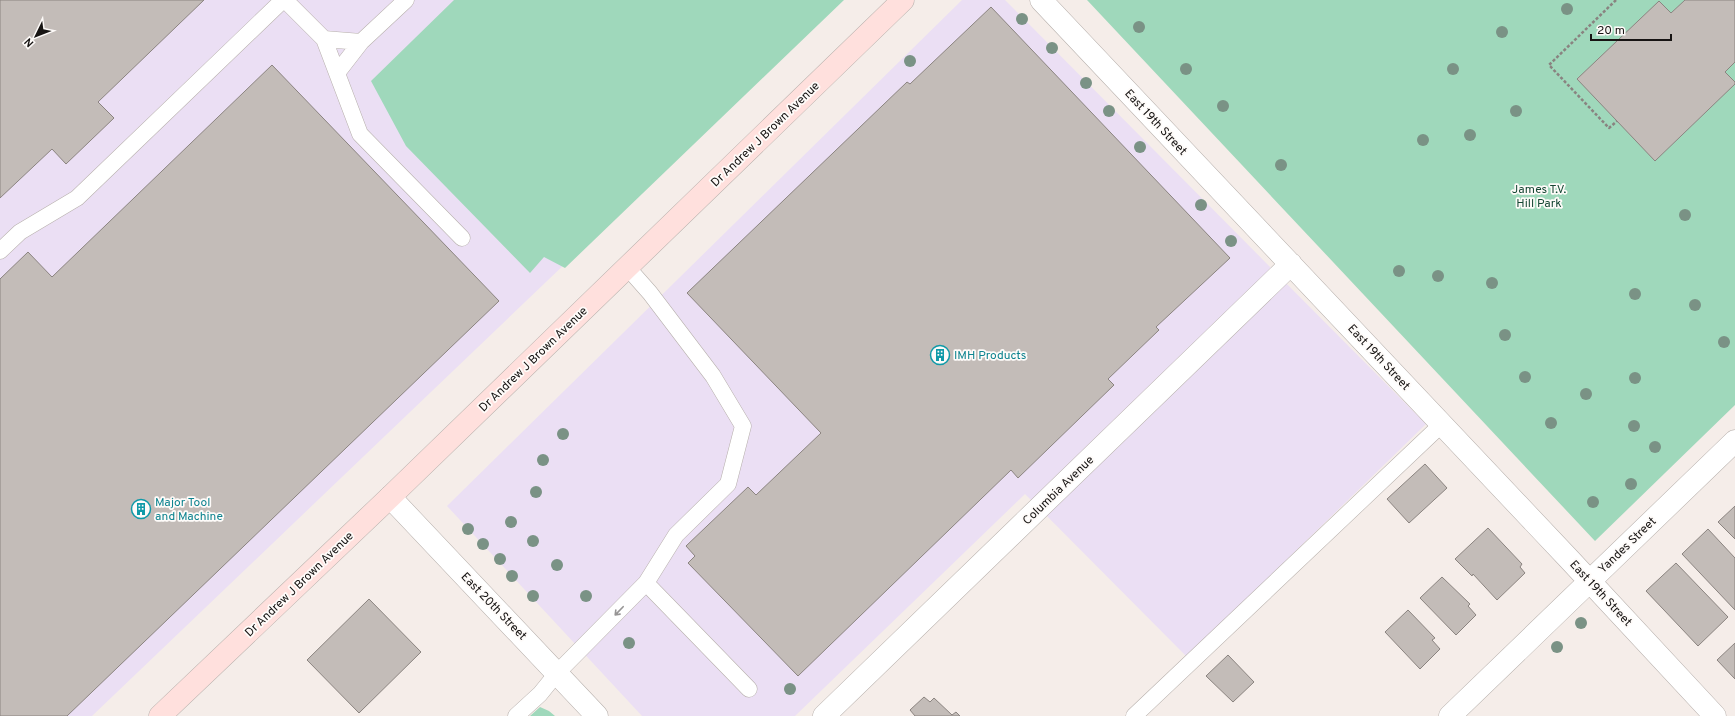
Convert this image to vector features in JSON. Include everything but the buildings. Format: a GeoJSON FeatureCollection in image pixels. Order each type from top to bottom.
{"type":"FeatureCollection","features":[{"type":"Feature","properties":{"kind":"main road","name":"Dr Andrew J Brown Avenue"},"geometry":{"type":"LineString","coordinates":[[160,716],[390,497],[903,0]]}},
{"type":"Feature","properties":{"kind":"street","name":"East 19th Street"},"geometry":{"type":"LineString","coordinates":[[1041,0],[1442,424],[1714,716]]}},
{"type":"Feature","properties":{"kind":"street","name":"Columbia Avenue"},"geometry":{"type":"LineString","coordinates":[[824,716],[1291,264]]}},
{"type":"Feature","properties":{"kind":"street","name":"Yandes Street"},"geometry":{"type":"LineString","coordinates":[[1450,716],[1735,441]]}},
{"type":"Feature","properties":{"kind":"street","name":"East 20th Street"},"geometry":{"type":"LineString","coordinates":[[390,497],[597,716]]}},
{"type":"Feature","properties":{"kind":"lane"},"geometry":{"type":"LineString","coordinates":[[0,252],[20,232],[77,198],[284,0],[324,39],[360,134],[462,238]]}},
{"type":"Feature","properties":{"kind":"lane"},"geometry":{"type":"LineString","coordinates":[[337,74],[361,42],[406,0]]}},
{"type":"Feature","properties":{"kind":"lane"},"geometry":{"type":"LineString","coordinates":[[324,39],[361,42]]}},
{"type":"Feature","properties":{"kind":"lane"},"geometry":{"type":"LineString","coordinates":[[516,716],[540,694],[557,673],[646,583],[676,535],[728,484],[743,426],[712,376],[650,292],[627,267]]}},
{"type":"Feature","properties":{"kind":"lane"},"geometry":{"type":"LineString","coordinates":[[1134,716],[1442,424]]}},
{"type":"Feature","properties":{"kind":"lane"},"geometry":{"type":"LineString","coordinates":[[646,583],[749,689]]}},
{"type":"Feature","properties":{"kind":"path"},"geometry":{"type":"LineString","coordinates":[[1616,0],[1549,65],[1609,128],[1617,121]]}},
{"type":"Feature","properties":{"kind":"shaded area"},"geometry":{"type":"Polygon","coordinates":[[[0,0],[841,0],[92,716],[0,716],[0,0]]]}},
{"type":"Feature","properties":{"kind":"shaded area"},"geometry":{"type":"Polygon","coordinates":[[[962,0],[1005,0],[1426,424],[1187,657],[1025,494],[795,716],[642,716],[447,506],[962,0]]]}},
{"type":"Feature","properties":{"kind":"green space"},"geometry":{"type":"Polygon","coordinates":[[[454,0],[844,0],[565,268],[544,257],[530,273],[406,146],[371,81],[454,0]]]}},
{"type":"Feature","properties":{"kind":"green space","name":"James T.V. Hill Park"},"geometry":{"type":"Polygon","coordinates":[[[1087,0],[1735,0],[1735,405],[1595,541],[1087,0]]]}},
{"type":"Feature","properties":{"kind":"green space"},"geometry":{"type":"Polygon","coordinates":[[[540,707],[549,711],[555,716],[530,716],[540,707]]]}},
{"type":"Feature","properties":{"kind":"place","name":"IMH Products"},"geometry":{"type":"Point","coordinates":[940,355]}},
{"type":"Feature","properties":{"kind":"place","name":"Major Tool and Machine"},"geometry":{"type":"Point","coordinates":[141,509]}}]}
